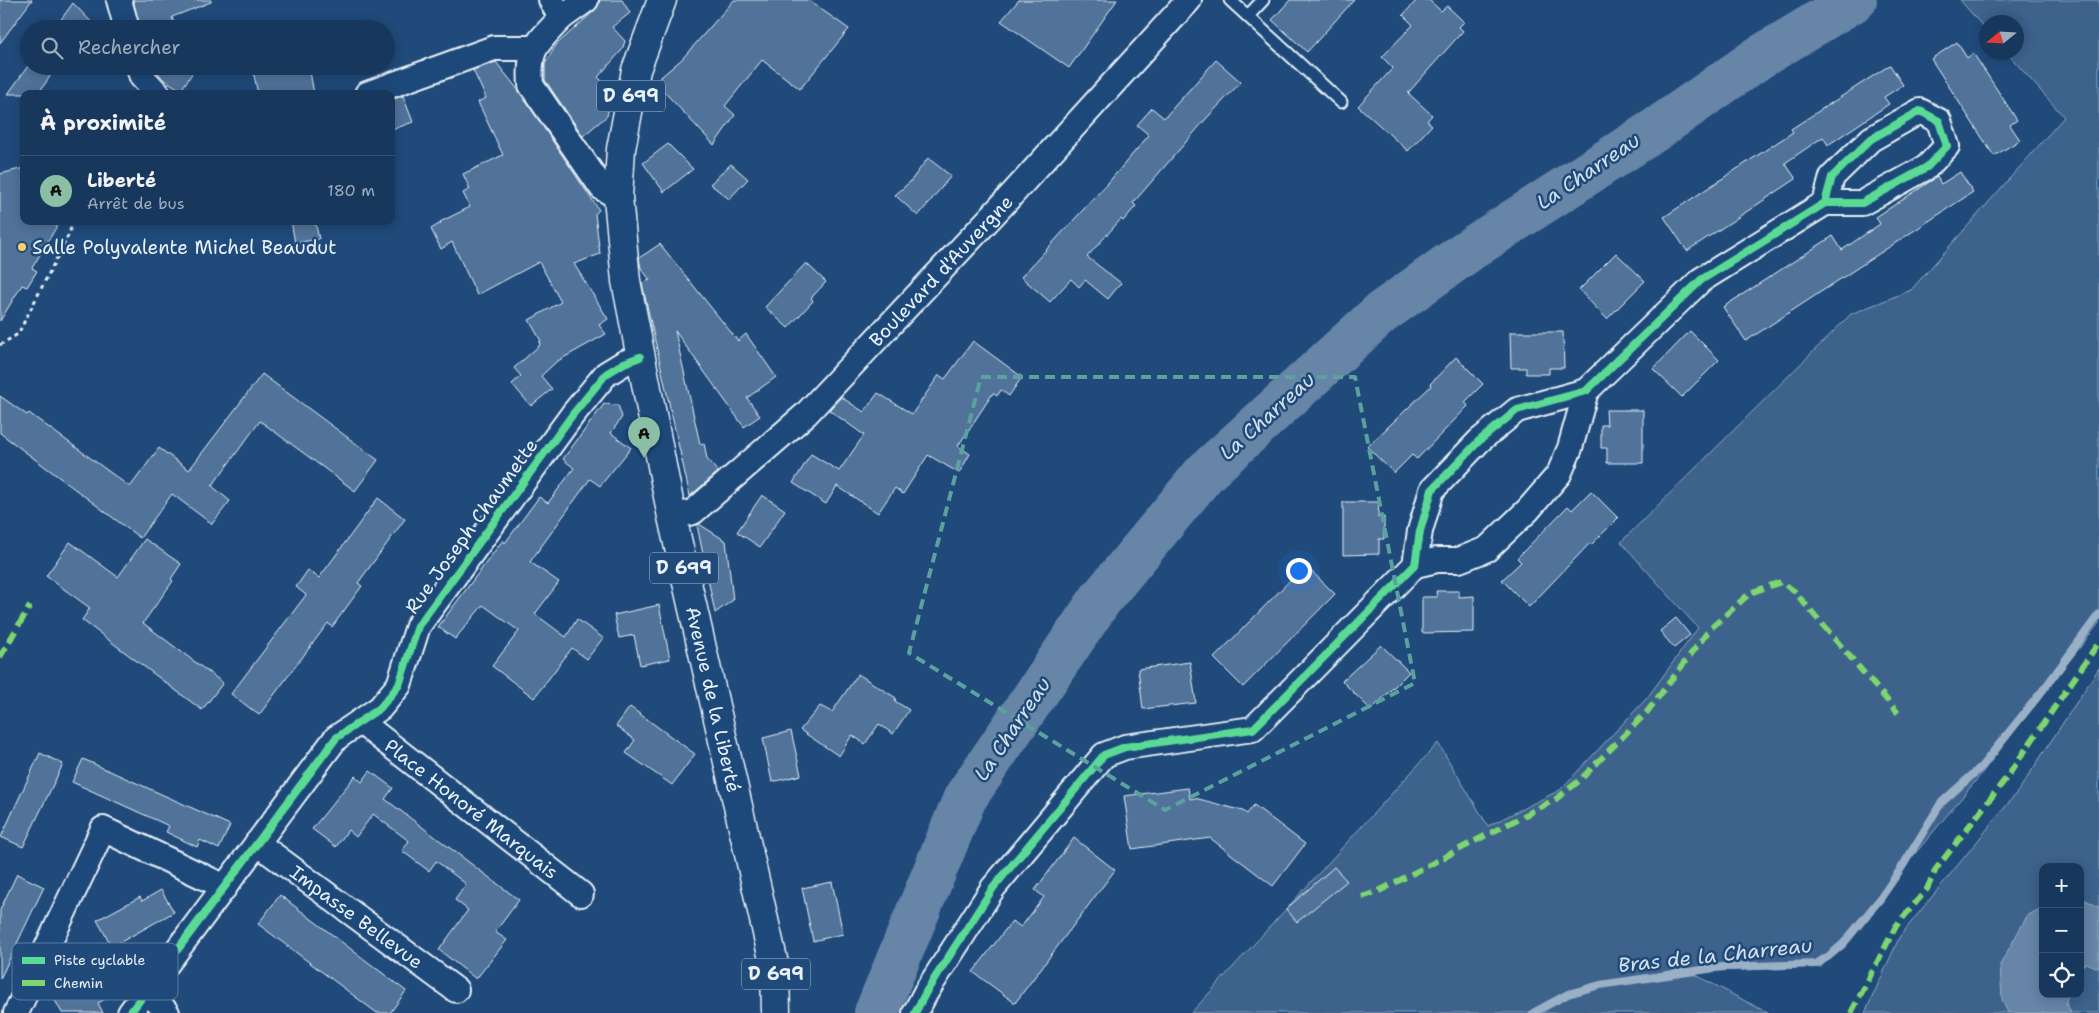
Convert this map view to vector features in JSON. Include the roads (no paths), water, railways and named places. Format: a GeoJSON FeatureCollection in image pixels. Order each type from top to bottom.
{"type":"FeatureCollection","features":[{"type":"Feature","properties":{"kind":"main road","name":"D 699"},"geometry":{"type":"LineString","coordinates":[[618,197],[621,149],[636,70],[662,0]]}},
{"type":"Feature","properties":{"kind":"main road","name":"Avenue de la Liberté"},"geometry":{"type":"LineString","coordinates":[[618,197],[626,281],[640,357],[672,517],[767,936],[776,968],[776,1013]]}},
{"type":"Feature","properties":{"kind":"main road","name":"Avenue de la Liberté"},"geometry":{"type":"LineString","coordinates":[[760,1013],[767,936]]}},
{"type":"Feature","properties":{"kind":"street"},"geometry":{"type":"LineString","coordinates":[[119,0],[125,20]]}},
{"type":"Feature","properties":{"kind":"street"},"geometry":{"type":"LineString","coordinates":[[586,0],[556,9],[534,48],[529,65],[531,85],[602,188],[618,197]]}},
{"type":"Feature","properties":{"kind":"street","name":"Boulevard d'Auvergne"},"geometry":{"type":"LineString","coordinates":[[672,517],[693,512],[806,414],[1006,201],[1189,0]]}},
{"type":"Feature","properties":{"kind":"street"},"geometry":{"type":"LineString","coordinates":[[378,90],[494,48],[534,48]]}},
{"type":"Feature","properties":{"kind":"street"},"geometry":{"type":"LineString","coordinates":[[141,75],[154,90]]}},
{"type":"Feature","properties":{"kind":"street"},"geometry":{"type":"LineString","coordinates":[[1415,565],[1420,531],[1432,490],[1479,441],[1517,410],[1586,391],[1701,280],[1826,204],[1862,203],[1927,167],[1947,146],[1938,121],[1920,112],[1871,139],[1832,177],[1826,204]]}},
{"type":"Feature","properties":{"kind":"street","name":"Rue Joseph Chaumette"},"geometry":{"type":"LineString","coordinates":[[178,950],[336,738],[362,723],[380,708],[399,685],[418,626],[573,414],[606,374],[624,363],[640,357]]}},
{"type":"Feature","properties":{"kind":"street"},"geometry":{"type":"LineString","coordinates":[[915,1013],[926,992],[993,888],[1104,755],[1124,747],[1253,730],[1415,565],[1437,560],[1459,560],[1487,549],[1528,510],[1559,474],[1570,448],[1586,391]]}},
{"type":"Feature","properties":{"kind":"street","name":"Place Honoré Marquais"},"geometry":{"type":"LineString","coordinates":[[362,723],[582,894]]}},
{"type":"Feature","properties":{"kind":"street"},"geometry":{"type":"LineString","coordinates":[[49,943],[103,829],[226,886]]}},
{"type":"Feature","properties":{"kind":"street","name":"Impasse Bellevue"},"geometry":{"type":"LineString","coordinates":[[257,844],[456,990]]}},
{"type":"Feature","properties":{"kind":"street"},"geometry":{"type":"LineString","coordinates":[[16,1013],[22,1000]]}},
{"type":"Feature","properties":{"kind":"street","name":"Rue Joseph Chaumette"},"geometry":{"type":"LineString","coordinates":[[130,1013],[140,1000]]}},
{"type":"Feature","properties":{"kind":"street"},"geometry":{"type":"LineString","coordinates":[[156,1000],[167,1013]]}},
{"type":"Feature","properties":{"kind":"lane"},"geometry":{"type":"LineString","coordinates":[[1230,0],[1341,102]]}},
{"type":"Feature","properties":{"kind":"lane"},"geometry":{"type":"LineString","coordinates":[[1248,16],[1263,0]]}},
{"type":"Feature","properties":{"kind":"waterway","name":"La Charreau"},"geometry":{"type":"LineString","coordinates":[[876,1013],[965,798],[1100,600],[1205,473],[1381,313],[1469,250],[1655,130],[1760,57],[1855,0]]}},
{"type":"Feature","properties":{"kind":"waterway","name":"Bras de la Charreau"},"geometry":{"type":"LineString","coordinates":[[1533,1013],[1568,994],[1600,985],[1722,967],[1816,964],[1829,956],[1843,944],[1880,899],[1941,803],[1981,767],[2047,685],[2099,614]]}},
{"type":"Feature","properties":{"kind":"place","name":"Salle Polyvalente Michel Beaudut"},"geometry":{"type":"Point","coordinates":[22,247]}},
{"type":"Feature","properties":{"kind":"place","name":"Liberté"},"geometry":{"type":"Point","coordinates":[644,458]}}]}
